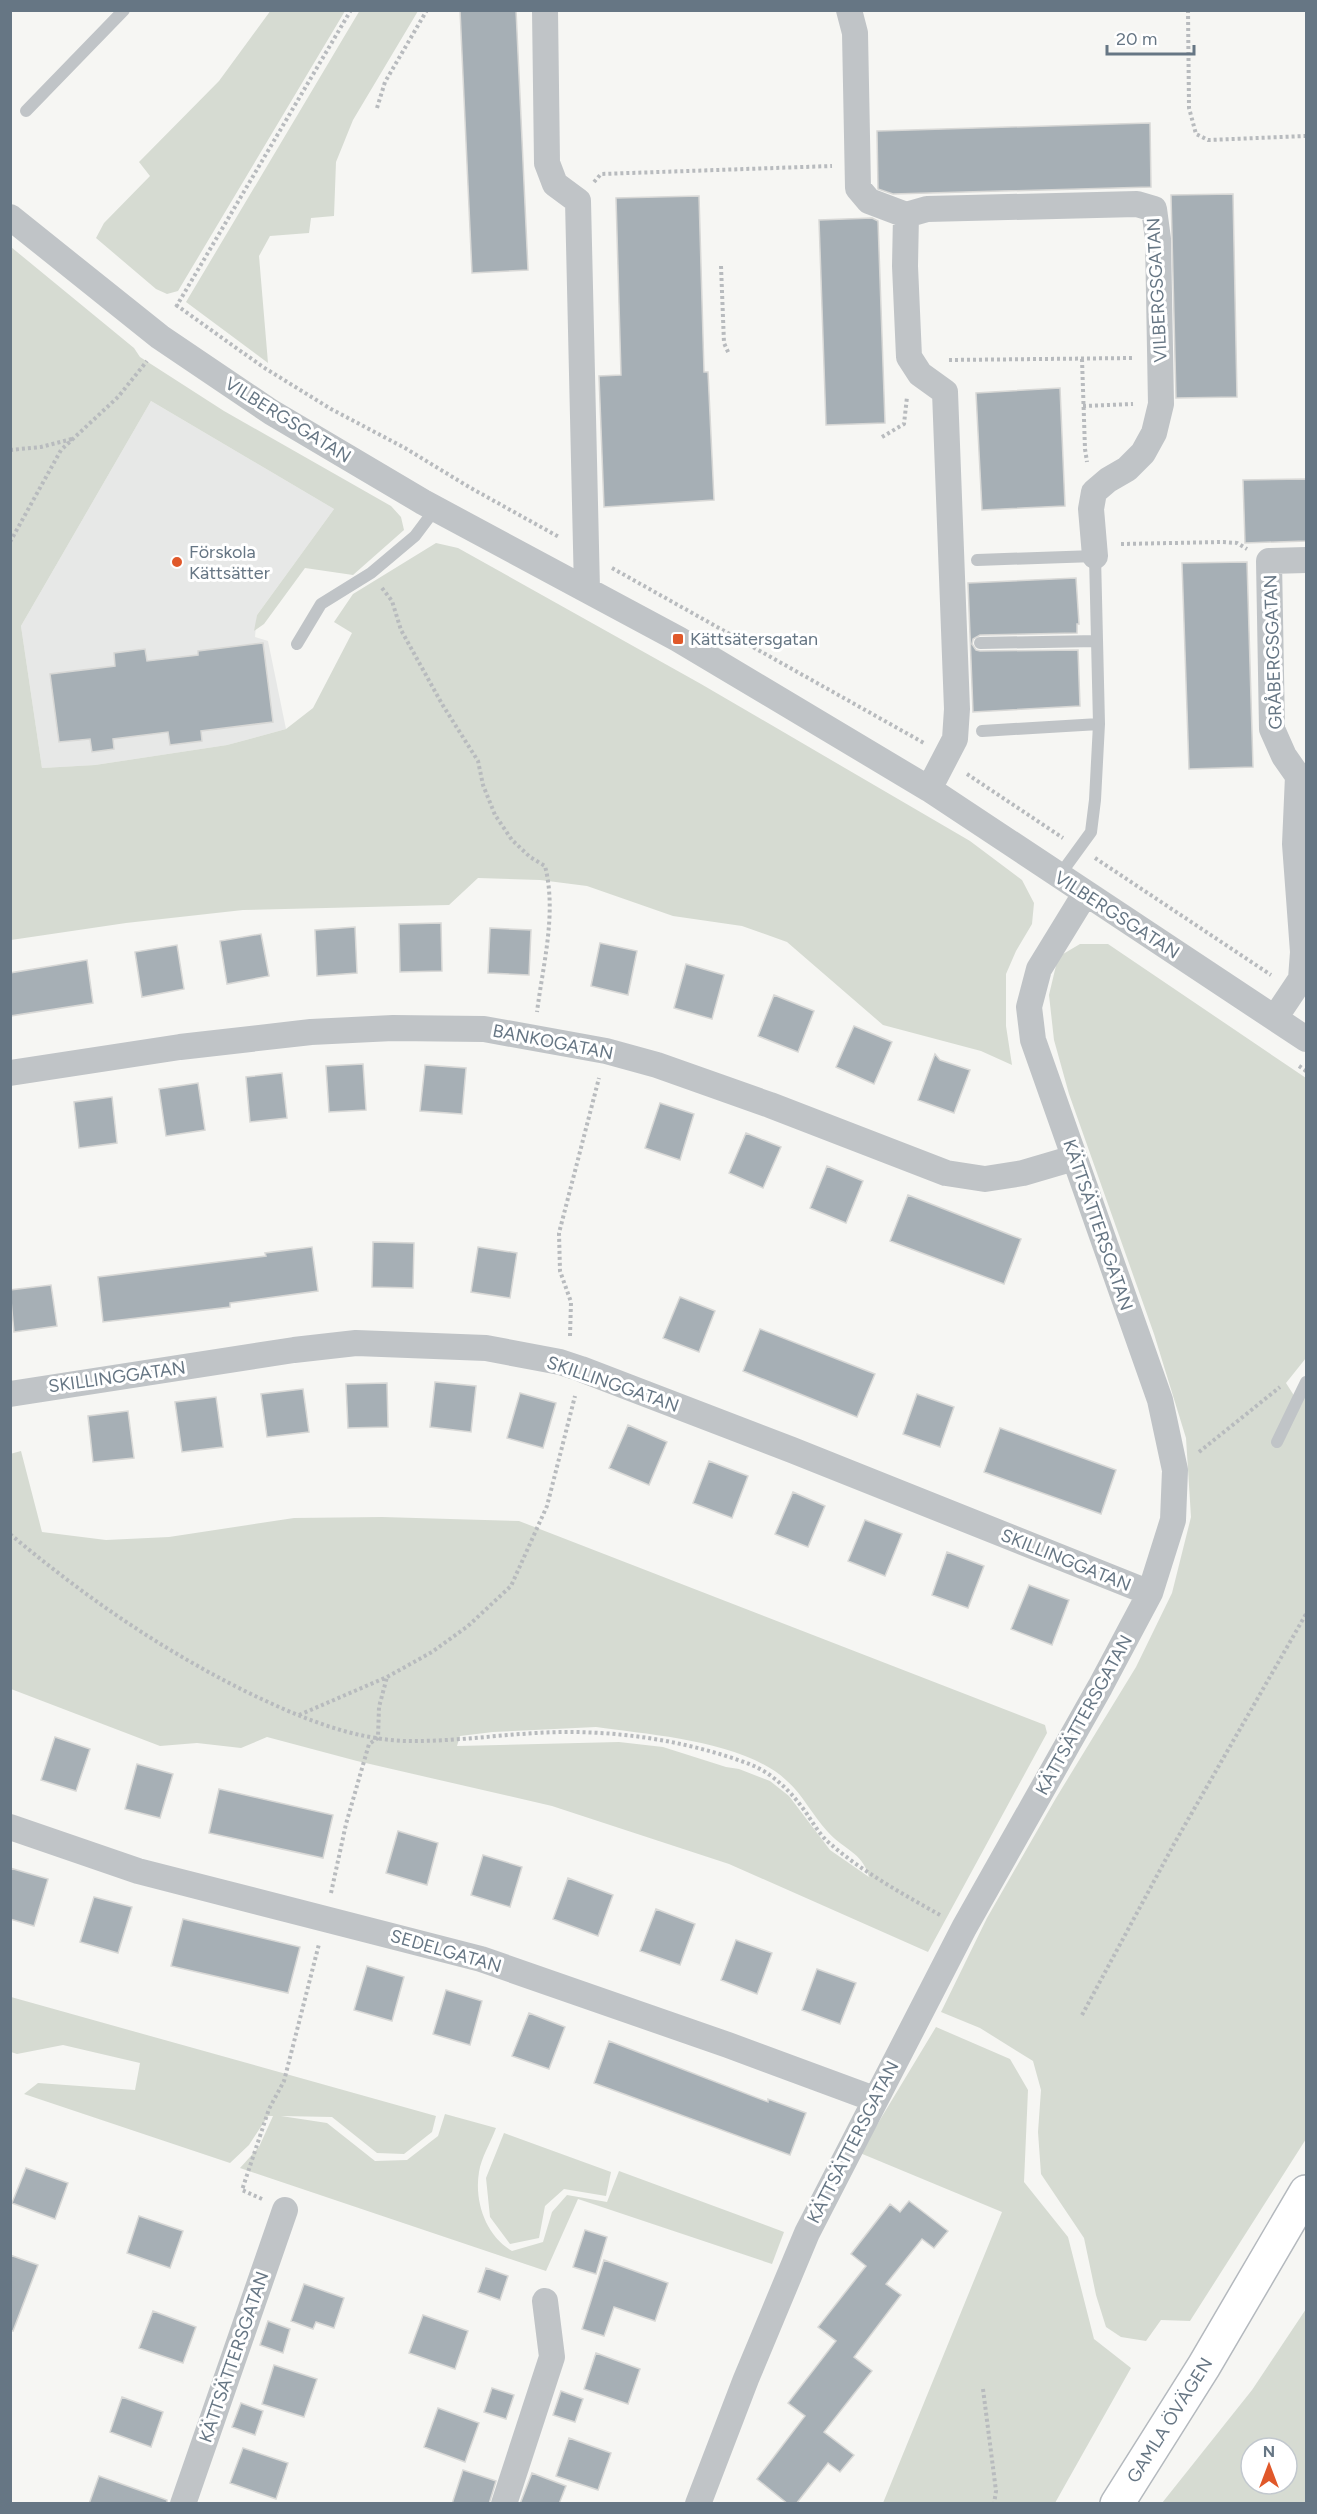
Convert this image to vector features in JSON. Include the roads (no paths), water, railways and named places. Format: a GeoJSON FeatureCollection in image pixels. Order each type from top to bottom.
{"type":"FeatureCollection","features":[{"type":"Feature","properties":{"kind":"main road","name":"GAMLA ÖVÄGEN"},"geometry":{"type":"LineString","coordinates":[[1117,2504],[1204,2366],[1306,2192]]}},
{"type":"Feature","properties":{"kind":"main road","name":"GAMLA ÖVÄGEN"},"geometry":{"type":"LineString","coordinates":[[1220,2336],[1306,2231]]}},
{"type":"Feature","properties":{"kind":"street"},"geometry":{"type":"LineString","coordinates":[[545,10],[547,163],[555,184],[578,201],[587,590]]}},
{"type":"Feature","properties":{"kind":"street"},"geometry":{"type":"LineString","coordinates":[[849,10],[855,33],[858,188],[869,201],[906,215],[905,266],[909,357],[920,374],[945,392],[957,709],[955,738],[929,789]]}},
{"type":"Feature","properties":{"kind":"street","name":"VILBERGSGATAN"},"geometry":{"type":"LineString","coordinates":[[906,215],[927,209],[1137,204],[1154,209],[1158,239],[1161,404],[1154,433],[1143,453],[1127,469],[1108,480],[1094,492],[1091,509],[1094,550]]}},
{"type":"Feature","properties":{"kind":"street","name":"VILBERGSGATAN"},"geometry":{"type":"LineString","coordinates":[[10,217],[160,337],[271,412],[436,508],[678,639],[929,789],[1306,1039]]}},
{"type":"Feature","properties":{"kind":"street","name":"GRÅBERGSGATAN"},"geometry":{"type":"LineString","coordinates":[[1275,1018],[1301,979],[1303,952],[1295,844],[1298,776],[1284,756],[1272,729],[1269,561],[1306,560]]}},
{"type":"Feature","properties":{"kind":"street","name":"KÄTTSÄTTERSGATAN"},"geometry":{"type":"LineString","coordinates":[[698,2504],[787,2277],[874,2099],[964,1928],[1095,1696],[1150,1593],[1173,1520],[1175,1470],[1160,1400],[1033,1040],[1029,1007],[1039,969],[1085,894]]}},
{"type":"Feature","properties":{"kind":"street","name":"BANKOGATAN"},"geometry":{"type":"LineString","coordinates":[[10,1073],[180,1047],[311,1032],[393,1028],[484,1029],[534,1036],[606,1051],[657,1065],[770,1105],[946,1173],[985,1179],[1023,1173],[1074,1158]]}},
{"type":"Feature","properties":{"kind":"street","name":"SKILLINGGATAN"},"geometry":{"type":"LineString","coordinates":[[10,1394],[294,1350],[356,1343],[486,1348],[560,1362],[792,1450],[1150,1593]]}},
{"type":"Feature","properties":{"kind":"street","name":"SEDELGATAN"},"geometry":{"type":"LineString","coordinates":[[10,1827],[138,1870],[481,1959],[728,2045],[874,2099]]}},
{"type":"Feature","properties":{"kind":"street","name":"KÄTTSÄTTERSGATAN"},"geometry":{"type":"LineString","coordinates":[[183,2504],[285,2210]]}},
{"type":"Feature","properties":{"kind":"street"},"geometry":{"type":"LineString","coordinates":[[504,2504],[552,2357],[545,2301]]}},
{"type":"Feature","properties":{"kind":"lane"},"geometry":{"type":"LineString","coordinates":[[26,111],[124,10]]}},
{"type":"Feature","properties":{"kind":"lane"},"geometry":{"type":"LineString","coordinates":[[297,644],[321,604],[371,573],[416,536],[436,508]]}},
{"type":"Feature","properties":{"kind":"lane"},"geometry":{"type":"LineString","coordinates":[[977,560],[1094,550],[1099,724],[1095,800],[1091,832],[1059,876]]}},
{"type":"Feature","properties":{"kind":"lane"},"geometry":{"type":"LineString","coordinates":[[980,644],[1097,641]]}},
{"type":"Feature","properties":{"kind":"lane"},"geometry":{"type":"LineString","coordinates":[[982,731],[1099,724]]}},
{"type":"Feature","properties":{"kind":"lane"},"geometry":{"type":"LineString","coordinates":[[1277,1442],[1306,1382]]}},
{"type":"Feature","properties":{"kind":"place","name":"Förskola Kättsätter"},"geometry":{"type":"Point","coordinates":[177,562]}},
{"type":"Feature","properties":{"kind":"place","name":"Kättsätersgatan"},"geometry":{"type":"Point","coordinates":[678,639]}}]}
